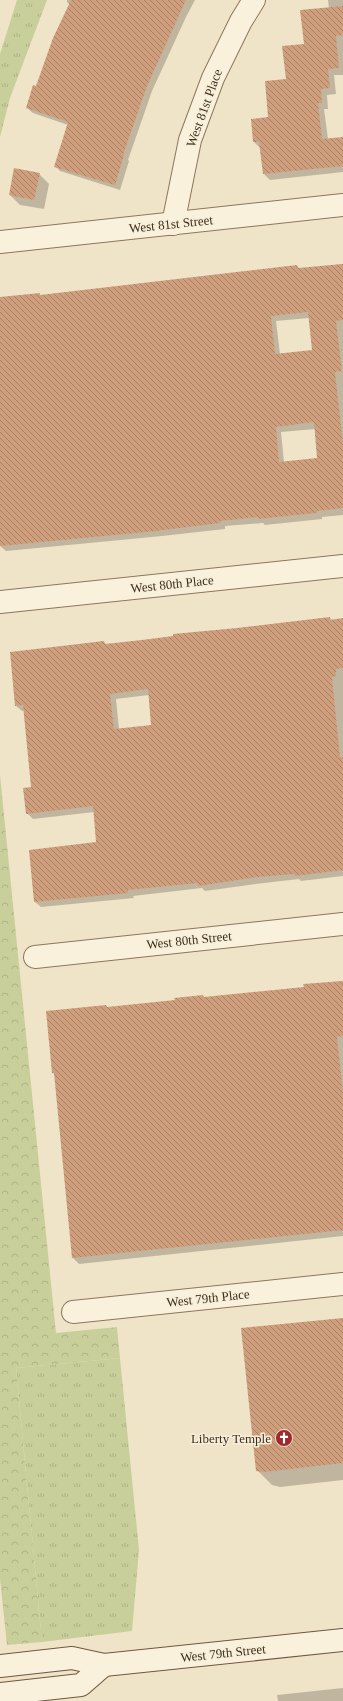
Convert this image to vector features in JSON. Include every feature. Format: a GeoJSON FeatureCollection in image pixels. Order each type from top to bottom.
{"type":"FeatureCollection","features":[{"type":"Feature","properties":{"kind":"street","name":"West 81st Place"},"geometry":{"type":"LineString","coordinates":[[173,224],[190,140],[213,78],[254,0]]}},
{"type":"Feature","properties":{"kind":"street","name":"West 81st Street"},"geometry":{"type":"LineString","coordinates":[[0,242],[343,205]]}},
{"type":"Feature","properties":{"kind":"street","name":"West 80th Place"},"geometry":{"type":"LineString","coordinates":[[0,602],[343,566]]}},
{"type":"Feature","properties":{"kind":"street","name":"West 80th Street"},"geometry":{"type":"LineString","coordinates":[[36,957],[343,924]]}},
{"type":"Feature","properties":{"kind":"street","name":"West 79th Place"},"geometry":{"type":"LineString","coordinates":[[73,1312],[343,1284]]}},
{"type":"Feature","properties":{"kind":"street","name":"West 79th Street"},"geometry":{"type":"LineString","coordinates":[[0,1666],[72,1658],[104,1666],[343,1640]]}},
{"type":"Feature","properties":{"kind":"street"},"geometry":{"type":"LineString","coordinates":[[0,1694],[80,1685],[104,1666]]}},
{"type":"Feature","properties":{"kind":"green space"},"geometry":{"type":"Polygon","coordinates":[[[17,0],[47,0],[10,98],[0,137],[0,54],[17,0]]]}},
{"type":"Feature","properties":{"kind":"green space"},"geometry":{"type":"Polygon","coordinates":[[[0,775],[56,1333],[117,1327],[120,1358],[16,1368],[42,1642],[7,1645],[0,1579],[0,775]]]}},
{"type":"Feature","properties":{"kind":"green space"},"geometry":{"type":"Polygon","coordinates":[[[120,1358],[139,1550],[132,1631],[42,1642],[16,1368],[120,1358]]]}},
{"type":"Feature","properties":{"kind":"building"},"geometry":{"type":"Polygon","coordinates":[[[71,0],[186,0],[147,86],[123,155],[115,185],[54,167],[68,122],[26,108],[33,85],[36,86],[53,38],[71,0]]]}},
{"type":"Feature","properties":{"kind":"building"},"geometry":{"type":"Polygon","coordinates":[[[343,6],[343,35],[336,36],[339,68],[328,69],[330,88],[321,89],[322,103],[318,103],[322,139],[343,137],[343,166],[263,174],[259,142],[253,142],[251,119],[268,117],[265,81],[286,79],[282,46],[304,44],[300,10],[343,6]]]}},
{"type":"Feature","properties":{"kind":"building"},"geometry":{"type":"Polygon","coordinates":[[[14,168],[40,173],[34,200],[9,195],[14,168]]]}},
{"type":"Feature","properties":{"kind":"building"},"geometry":{"type":"Polygon","coordinates":[[[343,264],[343,320],[336,321],[342,371],[335,372],[343,444],[343,508],[317,511],[317,513],[220,521],[220,523],[156,531],[0,546],[0,297],[40,293],[40,295],[297,265],[298,268],[343,264]],[[308,312],[271,316],[275,354],[312,350],[308,312]],[[314,422],[276,427],[279,462],[317,458],[314,422]]]}},
{"type":"Feature","properties":{"kind":"building"},"geometry":{"type":"Polygon","coordinates":[[[330,617],[330,620],[343,618],[343,668],[336,669],[336,676],[332,677],[340,757],[343,757],[343,870],[295,876],[294,874],[258,877],[198,886],[198,883],[128,890],[128,893],[34,902],[29,850],[96,842],[93,806],[26,814],[23,788],[31,787],[23,705],[15,706],[10,652],[104,641],[105,644],[173,636],[173,634],[330,617]],[[148,689],[110,694],[114,729],[151,725],[148,689]]]}},
{"type":"Feature","properties":{"kind":"building"},"geometry":{"type":"Polygon","coordinates":[[[343,981],[343,1036],[337,1037],[343,1093],[343,1230],[72,1258],[54,1073],[52,1073],[46,1011],[106,1005],[107,1007],[175,1000],[174,998],[203,995],[204,997],[304,987],[303,984],[343,981]]]}},
{"type":"Feature","properties":{"kind":"building"},"geometry":{"type":"Polygon","coordinates":[[[343,1318],[343,1463],[264,1472],[256,1471],[241,1328],[343,1318]]]}},
{"type":"Feature","properties":{"kind":"place","name":"Liberty Temple"},"geometry":{"type":"Point","coordinates":[284,1438]}}]}
